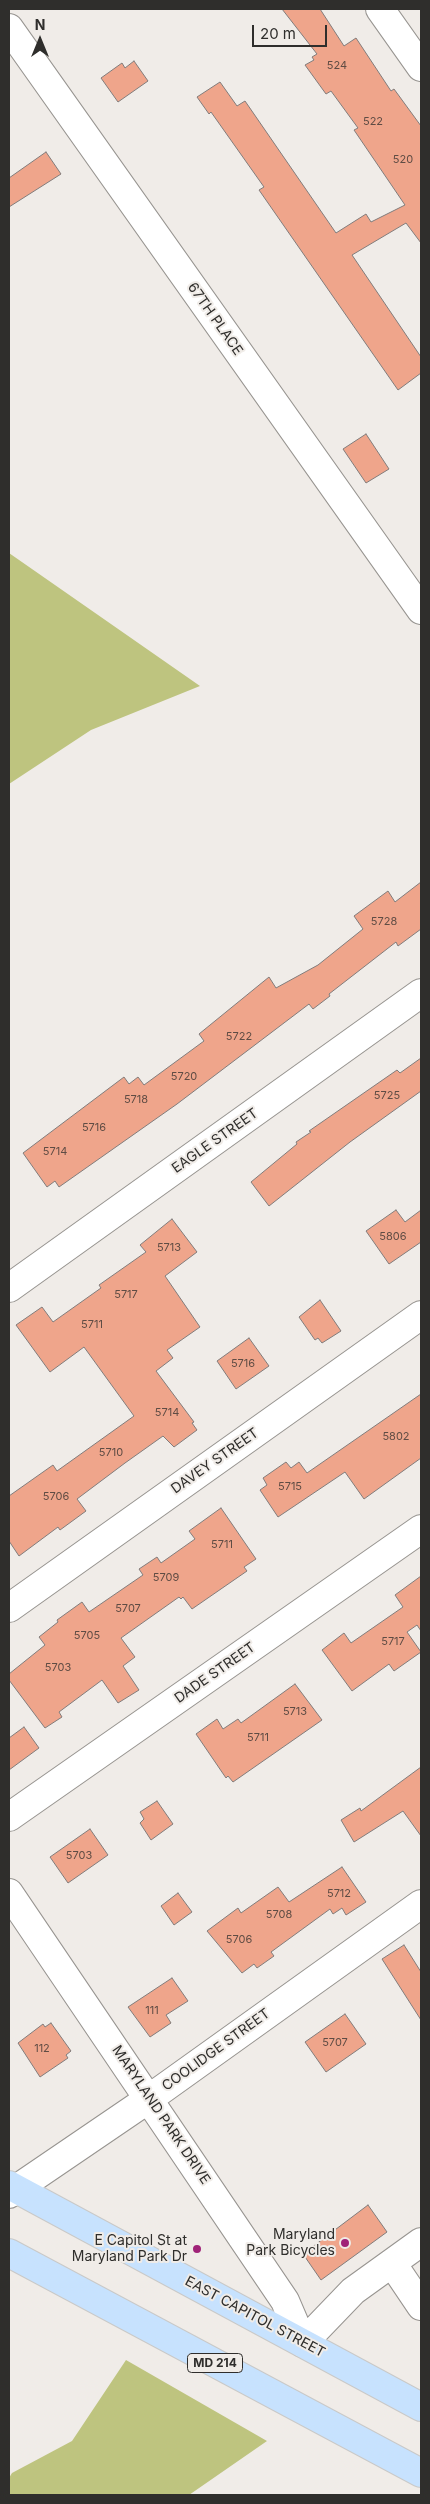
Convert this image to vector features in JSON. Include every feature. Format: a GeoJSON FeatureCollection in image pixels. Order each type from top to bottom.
{"type":"FeatureCollection","features":[{"type":"Feature","properties":{"kind":"main road","name":"EAST CAPITOL STREET"},"geometry":{"type":"LineString","coordinates":[[11,2190],[421,2407]]}},
{"type":"Feature","properties":{"kind":"main road","name":"MD 214"},"geometry":{"type":"LineString","coordinates":[[9,2253],[421,2472]]}},
{"type":"Feature","properties":{"kind":"street"},"geometry":{"type":"LineString","coordinates":[[380,9],[421,67]]}},
{"type":"Feature","properties":{"kind":"street","name":"67TH PLACE"},"geometry":{"type":"LineString","coordinates":[[9,28],[421,610]]}},
{"type":"Feature","properties":{"kind":"street","name":"EAGLE STREET"},"geometry":{"type":"LineString","coordinates":[[9,1288],[421,994]]}},
{"type":"Feature","properties":{"kind":"street","name":"DAVEY STREET"},"geometry":{"type":"LineString","coordinates":[[9,1608],[421,1315]]}},
{"type":"Feature","properties":{"kind":"street","name":"DADE STREET"},"geometry":{"type":"LineString","coordinates":[[9,1817],[421,1529]]}},
{"type":"Feature","properties":{"kind":"street","name":"MARYLAND PARK DRIVE"},"geometry":{"type":"LineString","coordinates":[[9,1893],[150,2098],[285,2301],[303,2343]]}},
{"type":"Feature","properties":{"kind":"street","name":"COOLIDGE STREET"},"geometry":{"type":"LineString","coordinates":[[11,2190],[150,2098],[421,1904]]}},
{"type":"Feature","properties":{"kind":"street"},"geometry":{"type":"LineString","coordinates":[[303,2343],[353,2291],[421,2242]]}},
{"type":"Feature","properties":{"kind":"street"},"geometry":{"type":"LineString","coordinates":[[392,2263],[421,2306]]}},
{"type":"Feature","properties":{"kind":"street"},"geometry":{"type":"LineString","coordinates":[[382,2451],[421,2487]]}},
{"type":"Feature","properties":{"kind":"green space"},"geometry":{"type":"Polygon","coordinates":[[[9,553],[200,686],[91,730],[9,784],[9,553]]]}},
{"type":"Feature","properties":{"kind":"green space"},"geometry":{"type":"Polygon","coordinates":[[[126,2360],[267,2441],[189,2495],[9,2495],[9,2478],[12,2473],[72,2441],[126,2360]]]}},
{"type":"Feature","properties":{"kind":"building"},"geometry":{"type":"Polygon","coordinates":[[[282,9],[320,9],[344,46],[356,38],[391,91],[394,89],[421,126],[421,243],[406,223],[352,255],[421,357],[421,373],[398,390],[259,190],[264,187],[211,112],[209,114],[197,97],[220,82],[237,106],[245,101],[336,233],[366,214],[371,222],[405,205],[354,130],[358,128],[331,91],[326,94],[305,65],[314,60],[312,57],[317,54],[282,9]]]}},
{"type":"Feature","properties":{"kind":"building"},"geometry":{"type":"Polygon","coordinates":[[[134,61],[148,81],[118,102],[101,78],[122,63],[125,68],[134,61]]]}},
{"type":"Feature","properties":{"kind":"building"},"geometry":{"type":"Polygon","coordinates":[[[46,152],[61,174],[9,207],[9,178],[46,152]]]}},
{"type":"Feature","properties":{"kind":"building"},"geometry":{"type":"Polygon","coordinates":[[[366,434],[389,469],[366,483],[343,449],[366,434]]]}},
{"type":"Feature","properties":{"kind":"building"},"geometry":{"type":"Polygon","coordinates":[[[421,882],[421,929],[398,946],[396,942],[329,994],[330,996],[313,1009],[309,1004],[177,1104],[59,1187],[55,1181],[47,1187],[23,1153],[124,1077],[129,1084],[138,1077],[144,1085],[204,1041],[199,1034],[269,977],[276,988],[318,965],[363,929],[354,916],[388,891],[395,902],[421,882]]]}},
{"type":"Feature","properties":{"kind":"building"},"geometry":{"type":"Polygon","coordinates":[[[421,1058],[421,1091],[350,1142],[269,1206],[251,1182],[297,1144],[296,1142],[311,1132],[309,1131],[397,1070],[400,1073],[421,1058]]]}},
{"type":"Feature","properties":{"kind":"building"},"geometry":{"type":"Polygon","coordinates":[[[396,1210],[405,1222],[421,1210],[421,1242],[389,1264],[366,1231],[396,1210]]]}},
{"type":"Feature","properties":{"kind":"building"},"geometry":{"type":"Polygon","coordinates":[[[172,1219],[197,1252],[165,1276],[200,1327],[167,1350],[173,1358],[156,1371],[194,1422],[192,1423],[197,1430],[174,1447],[163,1436],[77,1499],[86,1511],[60,1530],[58,1527],[19,1556],[9,1541],[9,1496],[53,1465],[57,1471],[134,1416],[84,1347],[50,1372],[16,1325],[42,1307],[53,1322],[101,1288],[99,1285],[146,1252],[140,1245],[172,1219]]]}},
{"type":"Feature","properties":{"kind":"building"},"geometry":{"type":"Polygon","coordinates":[[[320,1300],[341,1331],[322,1343],[318,1338],[315,1340],[299,1317],[320,1300]]]}},
{"type":"Feature","properties":{"kind":"building"},"geometry":{"type":"Polygon","coordinates":[[[249,1338],[269,1366],[236,1389],[217,1361],[249,1338]]]}},
{"type":"Feature","properties":{"kind":"building"},"geometry":{"type":"Polygon","coordinates":[[[421,1394],[421,1458],[364,1499],[345,1472],[278,1517],[260,1490],[267,1485],[263,1478],[286,1462],[291,1468],[299,1462],[307,1473],[421,1394]]]}},
{"type":"Feature","properties":{"kind":"building"},"geometry":{"type":"Polygon","coordinates":[[[221,1508],[256,1559],[244,1567],[247,1571],[192,1609],[183,1597],[181,1599],[179,1597],[121,1638],[135,1657],[123,1666],[139,1690],[118,1703],[102,1680],[59,1712],[62,1717],[45,1728],[9,1680],[9,1674],[45,1645],[39,1637],[58,1622],[57,1620],[82,1602],[89,1612],[143,1575],[139,1569],[157,1557],[161,1563],[195,1539],[189,1531],[221,1508]]]}},
{"type":"Feature","properties":{"kind":"building"},"geometry":{"type":"Polygon","coordinates":[[[421,1576],[421,1631],[417,1625],[407,1632],[421,1652],[394,1671],[389,1664],[352,1691],[322,1650],[344,1633],[351,1643],[403,1607],[395,1595],[421,1576]]]}},
{"type":"Feature","properties":{"kind":"building"},"geometry":{"type":"Polygon","coordinates":[[[295,1684],[322,1720],[233,1782],[228,1776],[226,1778],[196,1734],[217,1719],[223,1729],[238,1719],[241,1723],[295,1684]]]}},
{"type":"Feature","properties":{"kind":"building"},"geometry":{"type":"Polygon","coordinates":[[[24,1727],[39,1748],[9,1770],[9,1738],[24,1727]]]}},
{"type":"Feature","properties":{"kind":"building"},"geometry":{"type":"Polygon","coordinates":[[[421,1767],[421,1836],[403,1811],[354,1842],[341,1820],[360,1808],[361,1811],[421,1767]]]}},
{"type":"Feature","properties":{"kind":"building"},"geometry":{"type":"Polygon","coordinates":[[[157,1801],[173,1824],[151,1840],[140,1823],[144,1819],[140,1812],[157,1801]]]}},
{"type":"Feature","properties":{"kind":"building"},"geometry":{"type":"Polygon","coordinates":[[[90,1829],[108,1855],[68,1883],[50,1857],[90,1829]]]}},
{"type":"Feature","properties":{"kind":"building"},"geometry":{"type":"Polygon","coordinates":[[[342,1867],[366,1902],[346,1915],[342,1908],[333,1914],[330,1909],[271,1952],[274,1956],[257,1968],[254,1964],[242,1973],[207,1931],[238,1908],[241,1913],[278,1887],[289,1902],[342,1867]]]}},
{"type":"Feature","properties":{"kind":"building"},"geometry":{"type":"Polygon","coordinates":[[[178,1893],[192,1912],[174,1925],[161,1906],[178,1893]]]}},
{"type":"Feature","properties":{"kind":"building"},"geometry":{"type":"Polygon","coordinates":[[[404,1945],[421,1972],[421,2020],[382,1959],[404,1945]]]}},
{"type":"Feature","properties":{"kind":"building"},"geometry":{"type":"Polygon","coordinates":[[[172,1978],[188,2001],[166,2015],[171,2023],[150,2037],[128,2007],[172,1978]]]}},
{"type":"Feature","properties":{"kind":"building"},"geometry":{"type":"Polygon","coordinates":[[[345,2014],[366,2044],[326,2072],[305,2042],[345,2014]]]}},
{"type":"Feature","properties":{"kind":"building"},"geometry":{"type":"Polygon","coordinates":[[[51,2023],[71,2051],[66,2055],[68,2058],[40,2077],[18,2043],[43,2024],[45,2027],[51,2023]]]}},
{"type":"Feature","properties":{"kind":"building","name":"Maryland Park Bicycles"},"geometry":{"type":"Polygon","coordinates":[[[368,2205],[387,2232],[321,2280],[303,2254],[368,2205]]]}},
{"type":"Feature","properties":{"kind":"place","name":"Maryland Park Bicycles"},"geometry":{"type":"Point","coordinates":[345,2243]}},
{"type":"Feature","properties":{"kind":"place","name":"E Capitol St at Maryland Park Dr"},"geometry":{"type":"Point","coordinates":[197,2249]}}]}
